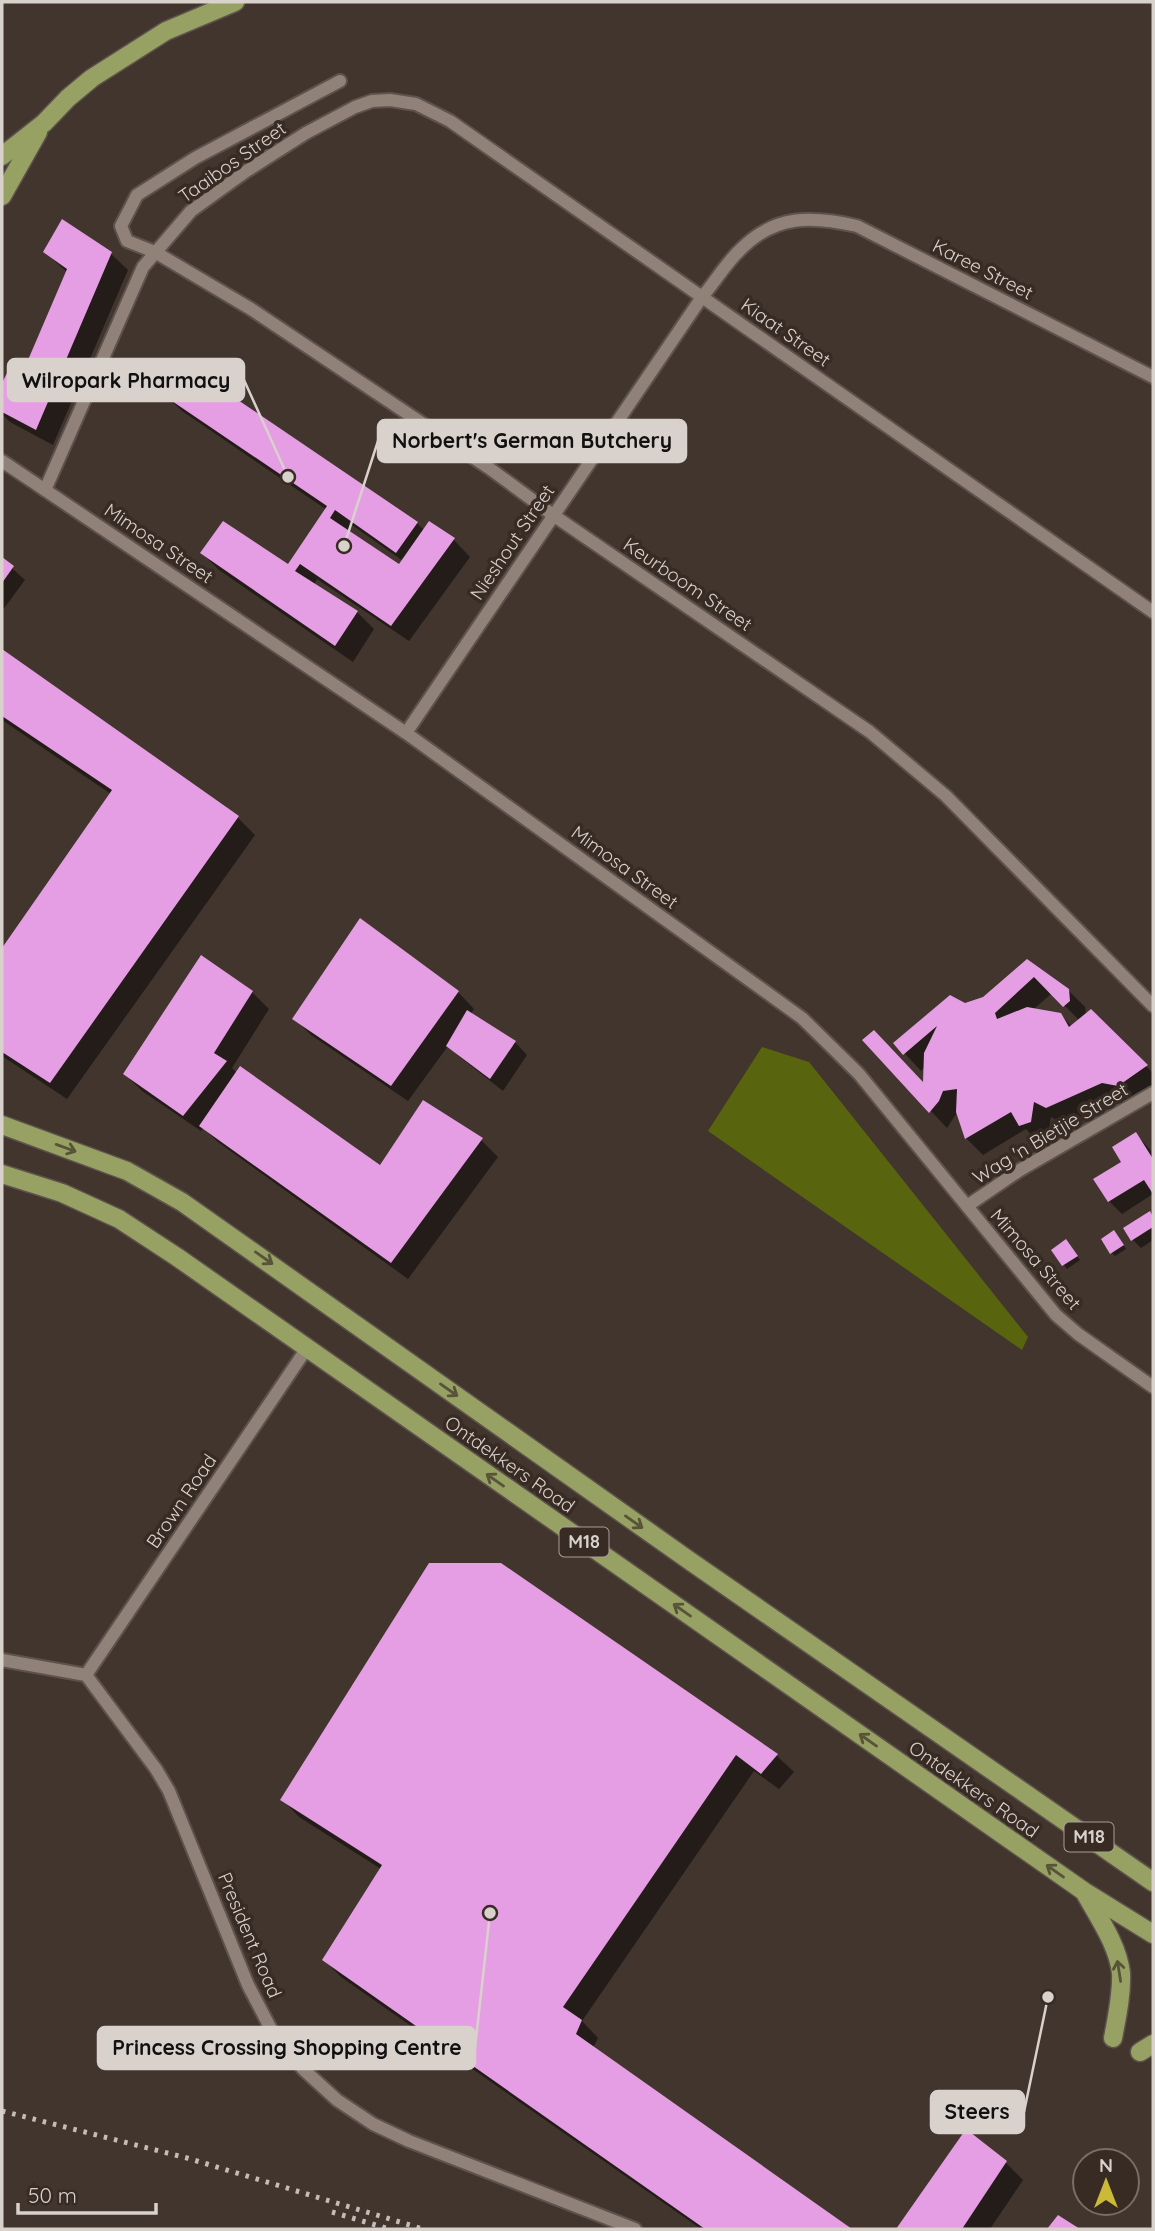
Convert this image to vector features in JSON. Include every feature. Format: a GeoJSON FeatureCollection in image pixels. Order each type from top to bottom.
{"type":"FeatureCollection","features":[{"type":"Feature","properties":{"kind":"main road"},"geometry":{"type":"LineString","coordinates":[[2,154],[44,123],[92,78],[166,31],[235,2]]}},
{"type":"Feature","properties":{"kind":"main road"},"geometry":{"type":"LineString","coordinates":[[2,196],[44,123]]}},
{"type":"Feature","properties":{"kind":"main road","name":"Ontdekkers Road"},"geometry":{"type":"LineString","coordinates":[[2,1125],[127,1171],[182,1202],[701,1569],[1153,1882]]}},
{"type":"Feature","properties":{"kind":"main road","name":"Ontdekkers Road"},"geometry":{"type":"LineString","coordinates":[[2,1174],[62,1193],[119,1219],[1085,1892],[1153,1934]]}},
{"type":"Feature","properties":{"kind":"main road"},"geometry":{"type":"LineString","coordinates":[[1134,1869],[1153,1872]]}},
{"type":"Feature","properties":{"kind":"main road"},"geometry":{"type":"LineString","coordinates":[[1085,1892],[1106,1931],[1121,1969],[1113,2038]]}},
{"type":"Feature","properties":{"kind":"street","name":"Keurboom Street"},"geometry":{"type":"LineString","coordinates":[[340,81],[195,158],[136,195],[121,226],[127,241],[155,252],[251,309],[489,468],[870,733],[946,796],[1153,1006]]}},
{"type":"Feature","properties":{"kind":"street","name":"Taaibos Street"},"geometry":{"type":"LineString","coordinates":[[45,490],[143,267],[191,211],[306,133],[355,107],[372,101],[390,100]]}},
{"type":"Feature","properties":{"kind":"street","name":"Kiaat Street"},"geometry":{"type":"LineString","coordinates":[[390,100],[416,104],[450,121],[1153,612]]}},
{"type":"Feature","properties":{"kind":"street"},"geometry":{"type":"LineString","coordinates":[[2,154],[19,164]]}},
{"type":"Feature","properties":{"kind":"street","name":"Karee Street"},"geometry":{"type":"LineString","coordinates":[[789,221],[827,219],[857,226],[1153,377]]}},
{"type":"Feature","properties":{"kind":"street","name":"Nieshout Street"},"geometry":{"type":"LineString","coordinates":[[406,733],[702,297],[739,250],[755,237],[789,221]]}},
{"type":"Feature","properties":{"kind":"street","name":"Mimosa Street"},"geometry":{"type":"LineString","coordinates":[[2,461],[406,733],[802,1018],[859,1074],[1056,1315],[1078,1334],[1153,1387]]}},
{"type":"Feature","properties":{"kind":"street","name":"Wag 'n Bietjie Street"},"geometry":{"type":"LineString","coordinates":[[967,1206],[1020,1170],[1153,1093]]}},
{"type":"Feature","properties":{"kind":"street","name":"Brown Road"},"geometry":{"type":"LineString","coordinates":[[86,1675],[307,1348]]}},
{"type":"Feature","properties":{"kind":"street"},"geometry":{"type":"LineString","coordinates":[[2,1660],[86,1675]]}},
{"type":"Feature","properties":{"kind":"street","name":"President Road"},"geometry":{"type":"LineString","coordinates":[[86,1675],[156,1769],[169,1791],[248,1985],[273,2032],[303,2069],[337,2100],[373,2124],[635,2229]]}},
{"type":"Feature","properties":{"kind":"green space"},"geometry":{"type":"Polygon","coordinates":[[[762,1047],[809,1062],[1028,1337],[1022,1350],[708,1131],[762,1047]]]}},
{"type":"Feature","properties":{"kind":"building"},"geometry":{"type":"Polygon","coordinates":[[[62,219],[112,252],[36,430],[2,412],[2,383],[10,367],[22,374],[67,269],[43,252],[62,219]]]}},
{"type":"Feature","properties":{"kind":"building"},"geometry":{"type":"Polygon","coordinates":[[[185,364],[418,522],[396,553],[335,510],[330,518],[399,564],[429,521],[455,538],[391,626],[300,564],[295,571],[358,611],[335,646],[200,553],[223,521],[288,564],[327,506],[163,395],[185,364]]]}},
{"type":"Feature","properties":{"kind":"building"},"geometry":{"type":"Polygon","coordinates":[[[2,557],[14,566],[2,583],[2,557]]]}},
{"type":"Feature","properties":{"kind":"building"},"geometry":{"type":"Polygon","coordinates":[[[2,649],[239,816],[50,1083],[2,1052],[2,948],[112,790],[2,716],[2,649]]]}},
{"type":"Feature","properties":{"kind":"building"},"geometry":{"type":"Polygon","coordinates":[[[360,918],[459,991],[391,1086],[292,1019],[360,918]]]}},
{"type":"Feature","properties":{"kind":"building"},"geometry":{"type":"Polygon","coordinates":[[[201,955],[253,991],[214,1053],[227,1061],[183,1116],[123,1074],[201,955]]]}},
{"type":"Feature","properties":{"kind":"building"},"geometry":{"type":"Polygon","coordinates":[[[1027,959],[1069,989],[1070,1001],[1063,1007],[1034,977],[995,1013],[997,1019],[1027,1007],[1061,1013],[1069,1027],[1091,1009],[1148,1065],[1118,1086],[1102,1083],[1046,1108],[1034,1102],[1031,1122],[1019,1126],[1011,1112],[965,1139],[956,1112],[957,1089],[943,1091],[929,1113],[862,1040],[874,1030],[923,1082],[924,1053],[937,1026],[903,1055],[893,1043],[950,995],[965,1003],[983,997],[1027,959]]]}},
{"type":"Feature","properties":{"kind":"building"},"geometry":{"type":"Polygon","coordinates":[[[467,1010],[516,1041],[490,1079],[446,1046],[467,1010]]]}},
{"type":"Feature","properties":{"kind":"building"},"geometry":{"type":"Polygon","coordinates":[[[240,1066],[380,1165],[423,1100],[483,1138],[391,1263],[199,1126],[240,1066]]]}},
{"type":"Feature","properties":{"kind":"building"},"geometry":{"type":"Polygon","coordinates":[[[1136,1132],[1153,1159],[1153,1194],[1144,1180],[1108,1202],[1093,1179],[1121,1162],[1112,1147],[1136,1132]]]}},
{"type":"Feature","properties":{"kind":"building"},"geometry":{"type":"Polygon","coordinates":[[[1150,1211],[1153,1227],[1131,1241],[1123,1228],[1150,1211]]]}},
{"type":"Feature","properties":{"kind":"building"},"geometry":{"type":"Polygon","coordinates":[[[1114,1230],[1124,1245],[1110,1254],[1101,1239],[1114,1230]]]}},
{"type":"Feature","properties":{"kind":"building"},"geometry":{"type":"Polygon","coordinates":[[[1066,1239],[1078,1256],[1062,1266],[1051,1250],[1066,1239]]]}},
{"type":"Feature","properties":{"kind":"building"},"geometry":{"type":"Polygon","coordinates":[[[429,1563],[501,1563],[778,1754],[761,1774],[736,1755],[563,2007],[582,2020],[576,2034],[852,2229],[705,2229],[322,1960],[382,1865],[280,1800],[429,1563]]]}},
{"type":"Feature","properties":{"kind":"building"},"geometry":{"type":"Polygon","coordinates":[[[966,2129],[1007,2161],[962,2229],[896,2229],[966,2129]]]}},
{"type":"Feature","properties":{"kind":"building"},"geometry":{"type":"Polygon","coordinates":[[[1058,2215],[1080,2229],[1047,2229],[1058,2215]]]}},
{"type":"Feature","properties":{"kind":"railway"},"geometry":{"type":"LineString","coordinates":[[2,2111],[187,2158],[423,2229]]}},
{"type":"Feature","properties":{"kind":"railway"},"geometry":{"type":"LineString","coordinates":[[332,2212],[389,2229]]}},
{"type":"Feature","properties":{"kind":"place","name":"Wilropark Pharmacy"},"geometry":{"type":"Point","coordinates":[288,477]}},
{"type":"Feature","properties":{"kind":"place","name":"Norbert's German Butchery"},"geometry":{"type":"Point","coordinates":[344,546]}},
{"type":"Feature","properties":{"kind":"place","name":"Princess Crossing Shopping Centre"},"geometry":{"type":"Point","coordinates":[490,1913]}},
{"type":"Feature","properties":{"kind":"place","name":"Steers"},"geometry":{"type":"Point","coordinates":[1048,1997]}}]}
